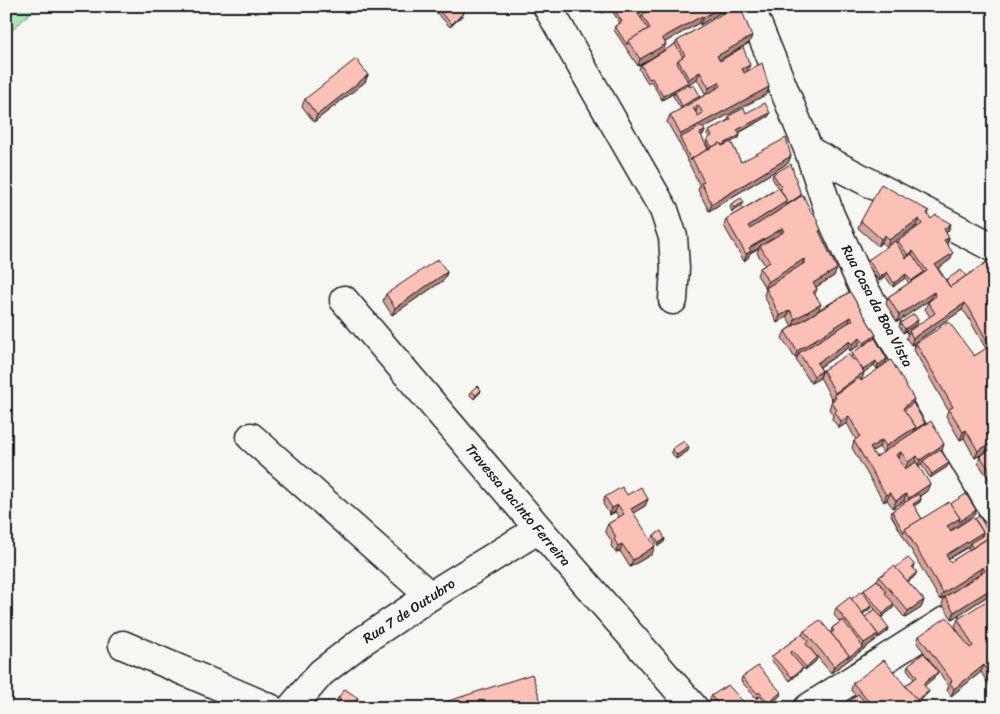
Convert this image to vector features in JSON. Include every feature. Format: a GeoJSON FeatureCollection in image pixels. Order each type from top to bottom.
{"type":"FeatureCollection","features":[{"type":"Feature","properties":{"kind":"street"},"geometry":{"type":"LineString","coordinates":[[548,6],[664,210],[673,237],[675,268],[673,300]]}},
{"type":"Feature","properties":{"kind":"street","name":"Rua Casa da Boa Vista"},"geometry":{"type":"LineString","coordinates":[[750,6],[809,151],[830,215],[862,285],[994,511]]}},
{"type":"Feature","properties":{"kind":"street"},"geometry":{"type":"LineString","coordinates":[[809,151],[994,248]]}},
{"type":"Feature","properties":{"kind":"street","name":"Travessa Jacinto Ferreira"},"geometry":{"type":"LineString","coordinates":[[344,300],[694,708]]}},
{"type":"Feature","properties":{"kind":"street"},"geometry":{"type":"LineString","coordinates":[[251,437],[430,596]]}},
{"type":"Feature","properties":{"kind":"street","name":"Rua 7 de Outubro"},"geometry":{"type":"LineString","coordinates":[[290,708],[321,673],[361,642],[430,596],[539,529]]}},
{"type":"Feature","properties":{"kind":"street"},"geometry":{"type":"LineString","coordinates":[[808,708],[945,621]]}},
{"type":"Feature","properties":{"kind":"street"},"geometry":{"type":"LineString","coordinates":[[123,645],[270,708]]}},
{"type":"Feature","properties":{"kind":"green space"},"geometry":{"type":"Polygon","coordinates":[[[6,6],[37,6],[6,36],[6,6]]]}},
{"type":"Feature","properties":{"kind":"building"},"geometry":{"type":"Polygon","coordinates":[[[440,6],[459,6],[464,12],[452,24],[437,9],[440,6]]]}},
{"type":"Feature","properties":{"kind":"building"},"geometry":{"type":"Polygon","coordinates":[[[647,6],[637,12],[648,29],[628,41],[627,45],[615,26],[622,22],[613,7],[647,6]]]}},
{"type":"Feature","properties":{"kind":"building"},"geometry":{"type":"Polygon","coordinates":[[[656,6],[722,6],[703,18],[702,16],[662,38],[666,44],[640,59],[628,41],[650,28],[642,15],[656,6]]]}},
{"type":"Feature","properties":{"kind":"building"},"geometry":{"type":"Polygon","coordinates":[[[728,6],[740,6],[752,36],[717,56],[720,61],[743,47],[750,65],[742,69],[744,73],[762,63],[769,87],[681,134],[670,115],[721,86],[719,82],[709,88],[700,72],[689,79],[678,60],[685,55],[677,41],[725,12],[723,9],[728,6]],[[698,105],[693,108],[698,116],[703,113],[698,105]]]}},
{"type":"Feature","properties":{"kind":"building"},"geometry":{"type":"Polygon","coordinates":[[[675,44],[683,57],[677,63],[688,82],[663,96],[652,78],[649,79],[641,65],[675,44]]]}},
{"type":"Feature","properties":{"kind":"building"},"geometry":{"type":"Polygon","coordinates":[[[356,59],[368,75],[317,115],[305,99],[356,59]]]}},
{"type":"Feature","properties":{"kind":"building"},"geometry":{"type":"Polygon","coordinates":[[[689,84],[690,87],[694,85],[700,96],[682,106],[675,92],[689,84]]]}},
{"type":"Feature","properties":{"kind":"building"},"geometry":{"type":"Polygon","coordinates":[[[765,103],[770,113],[737,130],[740,135],[722,145],[720,143],[712,147],[707,139],[712,136],[709,131],[731,119],[729,116],[744,108],[746,113],[765,103]]]}},
{"type":"Feature","properties":{"kind":"building"},"geometry":{"type":"Polygon","coordinates":[[[702,126],[705,131],[700,133],[708,149],[692,158],[691,161],[680,138],[702,126]]]}},
{"type":"Feature","properties":{"kind":"building"},"geometry":{"type":"Polygon","coordinates":[[[786,138],[791,156],[712,204],[701,183],[704,182],[692,158],[720,143],[722,146],[731,142],[741,162],[786,138]]]}},
{"type":"Feature","properties":{"kind":"building"},"geometry":{"type":"Polygon","coordinates":[[[791,164],[801,195],[786,205],[787,201],[780,189],[782,188],[773,174],[791,164]]]}},
{"type":"Feature","properties":{"kind":"building"},"geometry":{"type":"Polygon","coordinates":[[[881,184],[929,211],[927,213],[931,219],[936,215],[951,224],[944,229],[949,238],[944,240],[953,253],[935,265],[950,287],[994,257],[994,441],[978,451],[966,430],[963,432],[949,409],[953,407],[916,343],[949,322],[974,356],[990,346],[965,303],[913,338],[909,331],[935,313],[928,302],[936,296],[934,292],[899,315],[888,297],[927,271],[913,251],[908,255],[898,241],[922,224],[919,219],[889,240],[885,235],[881,239],[861,221],[881,184]]]}},
{"type":"Feature","properties":{"kind":"building"},"geometry":{"type":"Polygon","coordinates":[[[779,188],[787,201],[748,226],[750,229],[803,195],[812,214],[814,213],[821,230],[819,231],[837,269],[813,283],[817,289],[813,292],[821,304],[795,319],[790,310],[780,316],[766,288],[806,262],[804,259],[768,282],[760,268],[770,262],[760,246],[785,231],[783,228],[749,248],[751,251],[746,254],[726,219],[779,188]]]}},
{"type":"Feature","properties":{"kind":"building"},"geometry":{"type":"Polygon","coordinates":[[[741,198],[744,202],[734,208],[731,204],[741,198]]]}},
{"type":"Feature","properties":{"kind":"building"},"geometry":{"type":"Polygon","coordinates":[[[895,241],[906,258],[912,254],[924,272],[911,281],[906,274],[894,283],[887,272],[880,277],[868,260],[895,241]]]}},
{"type":"Feature","properties":{"kind":"building"},"geometry":{"type":"Polygon","coordinates":[[[438,259],[447,272],[395,308],[386,294],[438,259]]]}},
{"type":"Feature","properties":{"kind":"building"},"geometry":{"type":"Polygon","coordinates":[[[961,270],[966,276],[950,287],[946,280],[961,270]]]}},
{"type":"Feature","properties":{"kind":"building"},"geometry":{"type":"Polygon","coordinates":[[[850,292],[876,335],[864,343],[860,338],[852,344],[850,341],[817,363],[822,371],[814,376],[799,353],[853,320],[851,317],[797,351],[785,331],[850,292]]]}},
{"type":"Feature","properties":{"kind":"building"},"geometry":{"type":"Polygon","coordinates":[[[914,314],[918,320],[905,329],[900,323],[914,314]]]}},
{"type":"Feature","properties":{"kind":"building"},"geometry":{"type":"Polygon","coordinates":[[[875,338],[887,359],[878,365],[876,361],[863,370],[852,353],[875,338]]]}},
{"type":"Feature","properties":{"kind":"building"},"geometry":{"type":"Polygon","coordinates":[[[848,354],[853,360],[855,359],[864,372],[835,393],[823,370],[848,354]]]}},
{"type":"Feature","properties":{"kind":"building"},"geometry":{"type":"Polygon","coordinates":[[[891,360],[914,399],[903,408],[916,427],[886,446],[882,440],[870,448],[876,457],[931,421],[944,444],[920,460],[917,456],[908,462],[901,452],[896,455],[905,469],[916,462],[930,484],[909,498],[906,494],[896,501],[890,493],[886,495],[854,441],[860,436],[849,416],[841,421],[835,412],[837,410],[831,402],[836,398],[834,395],[859,378],[861,381],[891,360]]]}},
{"type":"Feature","properties":{"kind":"building"},"geometry":{"type":"Polygon","coordinates":[[[477,386],[481,390],[476,395],[471,391],[477,386]]]}},
{"type":"Feature","properties":{"kind":"building"},"geometry":{"type":"Polygon","coordinates":[[[913,403],[925,423],[914,430],[916,427],[904,410],[913,403]]]}},
{"type":"Feature","properties":{"kind":"building"},"geometry":{"type":"Polygon","coordinates":[[[684,441],[689,447],[677,455],[672,449],[684,441]]]}},
{"type":"Feature","properties":{"kind":"building"},"geometry":{"type":"Polygon","coordinates":[[[994,447],[994,470],[991,472],[980,456],[994,447]]]}},
{"type":"Feature","properties":{"kind":"building"},"geometry":{"type":"Polygon","coordinates":[[[940,449],[949,463],[932,474],[923,461],[940,449]]]}},
{"type":"Feature","properties":{"kind":"building"},"geometry":{"type":"Polygon","coordinates":[[[994,474],[994,482],[990,476],[994,474]]]}},
{"type":"Feature","properties":{"kind":"building"},"geometry":{"type":"Polygon","coordinates":[[[622,487],[627,495],[641,487],[648,499],[631,509],[655,546],[633,560],[622,544],[618,546],[614,539],[616,537],[608,524],[624,514],[618,505],[612,508],[605,497],[622,487]]]}},
{"type":"Feature","properties":{"kind":"building"},"geometry":{"type":"Polygon","coordinates":[[[918,494],[921,499],[913,504],[922,519],[905,529],[904,533],[892,511],[918,494]]]}},
{"type":"Feature","properties":{"kind":"building"},"geometry":{"type":"Polygon","coordinates":[[[966,494],[976,510],[959,522],[960,518],[950,504],[966,494]]]}},
{"type":"Feature","properties":{"kind":"building"},"geometry":{"type":"Polygon","coordinates":[[[949,502],[960,518],[947,526],[951,531],[973,517],[983,532],[946,555],[950,562],[994,535],[994,587],[954,612],[945,597],[985,571],[983,567],[943,593],[905,529],[949,502]]]}},
{"type":"Feature","properties":{"kind":"building"},"geometry":{"type":"Polygon","coordinates":[[[979,516],[991,536],[972,548],[970,543],[982,536],[983,532],[975,519],[979,516]]]}},
{"type":"Feature","properties":{"kind":"building"},"geometry":{"type":"Polygon","coordinates":[[[661,531],[665,539],[659,543],[654,535],[661,531]]]}},
{"type":"Feature","properties":{"kind":"building"},"geometry":{"type":"Polygon","coordinates":[[[908,558],[915,565],[912,567],[917,572],[907,581],[895,568],[908,558]]]}},
{"type":"Feature","properties":{"kind":"building"},"geometry":{"type":"Polygon","coordinates":[[[894,566],[924,600],[908,611],[879,577],[894,566]]]}},
{"type":"Feature","properties":{"kind":"building"},"geometry":{"type":"Polygon","coordinates":[[[877,580],[894,604],[883,614],[864,590],[877,580]]]}},
{"type":"Feature","properties":{"kind":"building"},"geometry":{"type":"Polygon","coordinates":[[[862,591],[872,605],[862,613],[851,599],[862,591]]]}},
{"type":"Feature","properties":{"kind":"building"},"geometry":{"type":"Polygon","coordinates":[[[994,596],[994,620],[989,623],[992,628],[994,626],[994,683],[984,665],[954,689],[950,683],[952,681],[919,636],[947,617],[970,648],[973,646],[958,619],[994,596]]]}},
{"type":"Feature","properties":{"kind":"building"},"geometry":{"type":"Polygon","coordinates":[[[850,597],[878,634],[864,643],[836,608],[850,597]]]}},
{"type":"Feature","properties":{"kind":"building"},"geometry":{"type":"Polygon","coordinates":[[[875,609],[889,628],[877,637],[878,634],[865,617],[875,609]]]}},
{"type":"Feature","properties":{"kind":"building"},"geometry":{"type":"Polygon","coordinates":[[[820,620],[849,655],[834,666],[804,631],[820,620]]]}},
{"type":"Feature","properties":{"kind":"building"},"geometry":{"type":"Polygon","coordinates":[[[843,620],[863,647],[847,658],[849,655],[831,633],[834,631],[832,628],[843,620]]]}},
{"type":"Feature","properties":{"kind":"building"},"geometry":{"type":"Polygon","coordinates":[[[802,634],[808,641],[806,644],[817,657],[806,667],[792,651],[790,653],[803,668],[792,677],[772,656],[802,634]]]}},
{"type":"Feature","properties":{"kind":"building"},"geometry":{"type":"Polygon","coordinates":[[[924,653],[938,672],[923,684],[929,691],[917,700],[905,686],[917,677],[908,665],[924,653]]]}},
{"type":"Feature","properties":{"kind":"building"},"geometry":{"type":"Polygon","coordinates":[[[884,660],[921,705],[913,708],[909,703],[903,708],[899,708],[896,705],[893,708],[874,708],[853,683],[884,660]]]}},
{"type":"Feature","properties":{"kind":"building"},"geometry":{"type":"Polygon","coordinates":[[[758,666],[781,692],[769,703],[742,677],[758,666]]]}},
{"type":"Feature","properties":{"kind":"building"},"geometry":{"type":"Polygon","coordinates":[[[532,674],[543,708],[427,708],[532,674]]]}},
{"type":"Feature","properties":{"kind":"building"},"geometry":{"type":"Polygon","coordinates":[[[728,685],[749,708],[722,708],[711,696],[728,685]]]}},
{"type":"Feature","properties":{"kind":"building"},"geometry":{"type":"Polygon","coordinates":[[[345,689],[358,698],[353,705],[350,703],[348,706],[338,698],[345,689]]]}},
{"type":"Feature","properties":{"kind":"building"},"geometry":{"type":"Polygon","coordinates":[[[858,694],[870,708],[849,708],[846,705],[858,694]]]}},
{"type":"Feature","properties":{"kind":"building"},"geometry":{"type":"Polygon","coordinates":[[[760,696],[770,708],[750,708],[748,706],[760,696]]]}},
{"type":"Feature","properties":{"kind":"building"},"geometry":{"type":"Polygon","coordinates":[[[659,702],[662,708],[650,708],[659,702]]]}}]}
